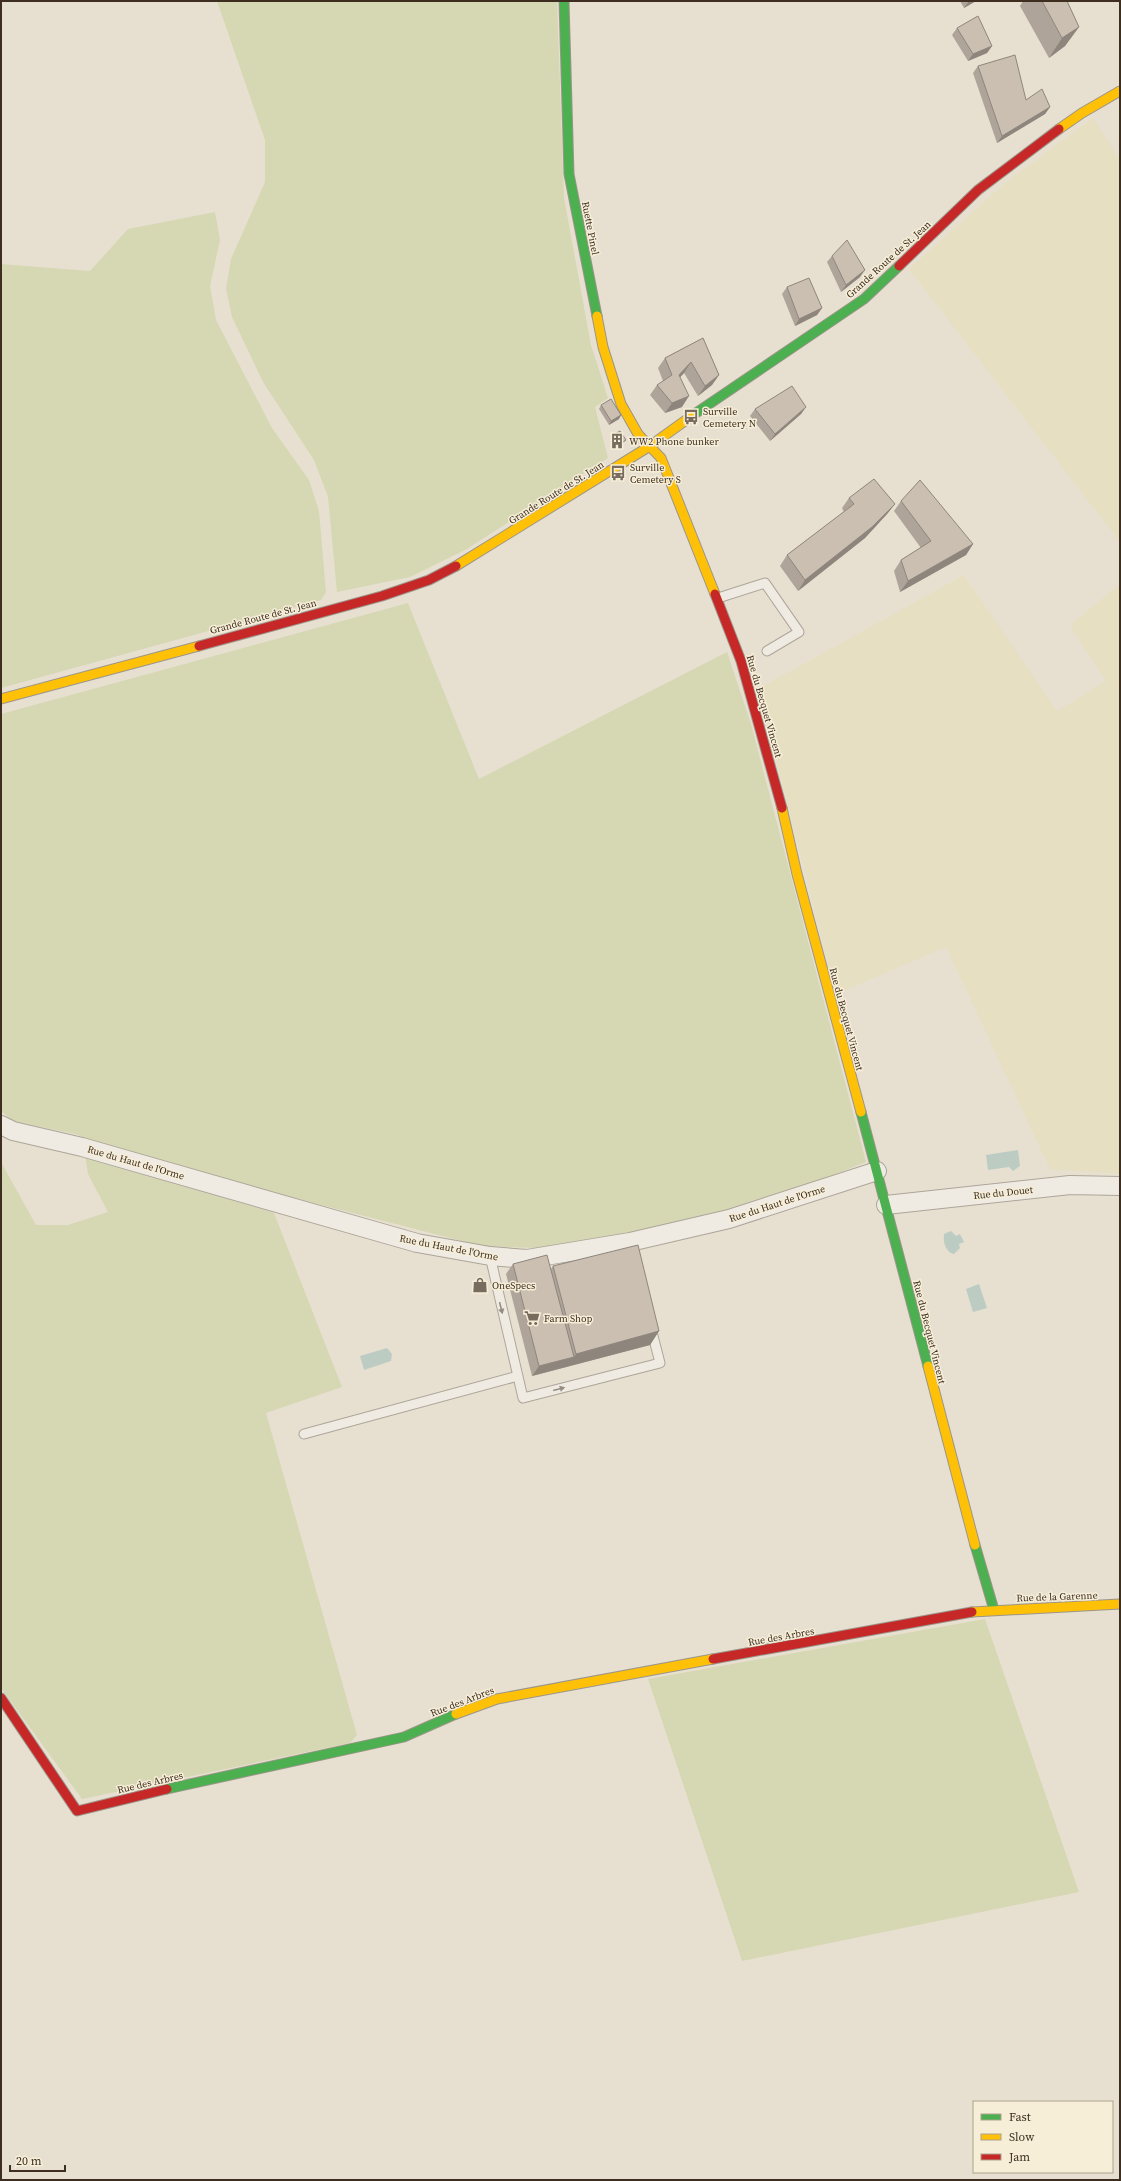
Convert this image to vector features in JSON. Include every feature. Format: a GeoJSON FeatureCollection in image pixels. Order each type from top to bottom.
{"type":"FeatureCollection","features":[{"type":"Feature","properties":{"kind":"street","name":"Ruette Pinel"},"geometry":{"type":"LineString","coordinates":[[564,1],[569,174],[603,347],[621,404],[638,434],[650,446]]}},
{"type":"Feature","properties":{"kind":"street","name":"Grande Route de St. Jean"},"geometry":{"type":"LineString","coordinates":[[1,699],[382,596],[429,580],[468,560],[650,446],[864,299],[973,196],[1005,168],[1082,113],[1120,91]]}},
{"type":"Feature","properties":{"kind":"street","name":"Rue du Becquet Vincent"},"geometry":{"type":"LineString","coordinates":[[650,446],[661,458],[742,661],[788,830],[797,874],[886,1205],[970,1529],[994,1610]]}},
{"type":"Feature","properties":{"kind":"street","name":"Rue du Haut de l'Orme"},"geometry":{"type":"LineString","coordinates":[[1,1125],[13,1131],[82,1147],[417,1243],[490,1256],[527,1259],[631,1246],[729,1219],[877,1171]]}},
{"type":"Feature","properties":{"kind":"street","name":"Rue du Douet"},"geometry":{"type":"LineString","coordinates":[[886,1205],[1070,1185],[1120,1186]]}},
{"type":"Feature","properties":{"kind":"street","name":"Rue de la Garenne"},"geometry":{"type":"LineString","coordinates":[[994,1610],[1090,1608],[1120,1604]]}},
{"type":"Feature","properties":{"kind":"street","name":"Rue des Arbres"},"geometry":{"type":"LineString","coordinates":[[3,1706],[77,1811],[136,1796],[404,1737],[438,1721],[497,1699],[994,1610]]}},
{"type":"Feature","properties":{"kind":"lane"},"geometry":{"type":"LineString","coordinates":[[718,598],[764,583],[799,632],[767,651]]}},
{"type":"Feature","properties":{"kind":"lane"},"geometry":{"type":"LineString","coordinates":[[490,1256],[523,1398],[660,1362],[648,1317]]}},
{"type":"Feature","properties":{"kind":"lane"},"geometry":{"type":"LineString","coordinates":[[304,1434],[518,1376]]}},
{"type":"Feature","properties":{"kind":"shaded area"},"geometry":{"type":"Polygon","coordinates":[[[1093,118],[1120,160],[1120,542],[909,269],[1004,184],[1093,118]]]}},
{"type":"Feature","properties":{"kind":"shaded area"},"geometry":{"type":"Polygon","coordinates":[[[964,575],[1057,711],[1106,681],[1070,625],[1120,584],[1120,1174],[1050,1169],[946,947],[836,994],[758,689],[964,575]]]}},
{"type":"Feature","properties":{"kind":"shaded area"},"geometry":{"type":"Polygon","coordinates":[[[1018,1150],[1020,1166],[1013,1171],[1009,1167],[988,1170],[986,1155],[1018,1150]]]}},
{"type":"Feature","properties":{"kind":"shaded area"},"geometry":{"type":"Polygon","coordinates":[[[951,1231],[956,1236],[960,1234],[964,1242],[959,1244],[960,1248],[954,1254],[948,1251],[944,1240],[944,1234],[951,1231]]]}},
{"type":"Feature","properties":{"kind":"shaded area"},"geometry":{"type":"Polygon","coordinates":[[[979,1284],[987,1308],[973,1312],[966,1289],[979,1284]]]}},
{"type":"Feature","properties":{"kind":"shaded area"},"geometry":{"type":"Polygon","coordinates":[[[387,1348],[392,1354],[391,1361],[364,1370],[360,1356],[387,1348]]]}},
{"type":"Feature","properties":{"kind":"green space"},"geometry":{"type":"Polygon","coordinates":[[[217,1],[557,1],[564,198],[591,345],[608,398],[595,407],[608,458],[467,549],[410,577],[337,592],[328,497],[314,460],[263,382],[232,317],[226,289],[231,259],[265,182],[265,140],[217,1]]]}},
{"type":"Feature","properties":{"kind":"green space"},"geometry":{"type":"Polygon","coordinates":[[[215,212],[220,240],[210,286],[216,320],[272,428],[309,480],[319,511],[326,592],[321,600],[1,688],[1,264],[90,271],[128,229],[215,212]]]}},
{"type":"Feature","properties":{"kind":"green space"},"geometry":{"type":"Polygon","coordinates":[[[408,603],[479,779],[727,652],[751,724],[866,1162],[755,1206],[630,1236],[536,1248],[481,1246],[147,1160],[75,1134],[13,1121],[1,1111],[1,714],[408,603]]]}},
{"type":"Feature","properties":{"kind":"green space"},"geometry":{"type":"Polygon","coordinates":[[[85,1155],[274,1213],[342,1387],[266,1413],[357,1735],[350,1743],[82,1799],[1,1688],[1,1162],[36,1225],[68,1225],[108,1212],[88,1174],[85,1155]]]}},
{"type":"Feature","properties":{"kind":"green space"},"geometry":{"type":"Polygon","coordinates":[[[985,1619],[1079,1892],[742,1961],[648,1679],[985,1619]]]}},
{"type":"Feature","properties":{"kind":"building"},"geometry":{"type":"Polygon","coordinates":[[[1042,1],[1067,1],[1079,27],[1062,38],[1042,1]]]}},
{"type":"Feature","properties":{"kind":"building"},"geometry":{"type":"Polygon","coordinates":[[[978,16],[992,46],[973,54],[957,28],[978,16]]]}},
{"type":"Feature","properties":{"kind":"building"},"geometry":{"type":"Polygon","coordinates":[[[1015,55],[1026,100],[1042,89],[1050,107],[1002,136],[978,66],[1015,55]]]}},
{"type":"Feature","properties":{"kind":"building"},"geometry":{"type":"Polygon","coordinates":[[[847,240],[865,270],[846,285],[832,256],[847,240]]]}},
{"type":"Feature","properties":{"kind":"building"},"geometry":{"type":"Polygon","coordinates":[[[809,278],[822,308],[799,319],[787,287],[809,278]]]}},
{"type":"Feature","properties":{"kind":"building"},"geometry":{"type":"Polygon","coordinates":[[[703,338],[719,375],[705,386],[691,362],[679,375],[689,396],[672,403],[657,385],[672,375],[665,358],[703,338]]]}},
{"type":"Feature","properties":{"kind":"building"},"geometry":{"type":"Polygon","coordinates":[[[792,386],[806,407],[775,434],[755,409],[792,386]]]}},
{"type":"Feature","properties":{"kind":"building"},"geometry":{"type":"Polygon","coordinates":[[[611,399],[621,415],[611,421],[601,405],[611,399]]]}},
{"type":"Feature","properties":{"kind":"building"},"geometry":{"type":"Polygon","coordinates":[[[620,431],[626,440],[619,444],[613,435],[620,431]]]}},
{"type":"Feature","properties":{"kind":"building"},"geometry":{"type":"Polygon","coordinates":[[[874,479],[895,504],[872,527],[805,580],[787,555],[854,504],[849,498],[874,479]]]}},
{"type":"Feature","properties":{"kind":"building"},"geometry":{"type":"Polygon","coordinates":[[[920,480],[973,544],[908,581],[901,560],[931,541],[901,501],[920,480]]]}},
{"type":"Feature","properties":{"kind":"building"},"geometry":{"type":"Polygon","coordinates":[[[638,1245],[659,1331],[576,1354],[553,1266],[638,1245]]]}},
{"type":"Feature","properties":{"kind":"building"},"geometry":{"type":"Polygon","coordinates":[[[547,1255],[574,1357],[539,1366],[513,1264],[547,1255]]]}},
{"type":"Feature","properties":{"kind":"traffic: fast"},"geometry":{"type":"LineString","coordinates":[[564,1],[569,174],[597,316]]}},
{"type":"Feature","properties":{"kind":"traffic: fast"},"geometry":{"type":"LineString","coordinates":[[693,415],[864,299],[899,266]]}},
{"type":"Feature","properties":{"kind":"traffic: fast"},"geometry":{"type":"LineString","coordinates":[[861,1112],[928,1366]]}},
{"type":"Feature","properties":{"kind":"traffic: fast"},"geometry":{"type":"LineString","coordinates":[[975,1545],[994,1610]]}},
{"type":"Feature","properties":{"kind":"traffic: fast"},"geometry":{"type":"LineString","coordinates":[[167,1789],[404,1737],[456,1714]]}},
{"type":"Feature","properties":{"kind":"traffic: slow"},"geometry":{"type":"LineString","coordinates":[[1059,129],[1082,113],[1120,91]]}},
{"type":"Feature","properties":{"kind":"traffic: slow"},"geometry":{"type":"LineString","coordinates":[[597,316],[603,347],[621,404],[638,434],[661,458],[715,594]]}},
{"type":"Feature","properties":{"kind":"traffic: slow"},"geometry":{"type":"LineString","coordinates":[[456,566],[650,446],[693,415]]}},
{"type":"Feature","properties":{"kind":"traffic: slow"},"geometry":{"type":"LineString","coordinates":[[1,699],[199,646]]}},
{"type":"Feature","properties":{"kind":"traffic: slow"},"geometry":{"type":"LineString","coordinates":[[782,808],[797,874],[861,1112]]}},
{"type":"Feature","properties":{"kind":"traffic: slow"},"geometry":{"type":"LineString","coordinates":[[928,1366],[975,1545]]}},
{"type":"Feature","properties":{"kind":"traffic: slow"},"geometry":{"type":"LineString","coordinates":[[972,1612],[1120,1604]]}},
{"type":"Feature","properties":{"kind":"traffic: slow"},"geometry":{"type":"LineString","coordinates":[[456,1714],[497,1699],[713,1659]]}},
{"type":"Feature","properties":{"kind":"traffic: jam"},"geometry":{"type":"LineString","coordinates":[[899,266],[978,190],[1059,129]]}},
{"type":"Feature","properties":{"kind":"traffic: jam"},"geometry":{"type":"LineString","coordinates":[[199,646],[382,596],[429,580],[456,566]]}},
{"type":"Feature","properties":{"kind":"traffic: jam"},"geometry":{"type":"LineString","coordinates":[[715,594],[741,661],[782,808]]}},
{"type":"Feature","properties":{"kind":"traffic: jam"},"geometry":{"type":"LineString","coordinates":[[713,1659],[972,1612]]}},
{"type":"Feature","properties":{"kind":"traffic: jam"},"geometry":{"type":"LineString","coordinates":[[1,1698],[77,1811],[167,1789]]}},
{"type":"Feature","properties":{"kind":"place","name":"Surville Cemetery N"},"geometry":{"type":"Point","coordinates":[691,417]}},
{"type":"Feature","properties":{"kind":"place","name":"WW2 Phone bunker"},"geometry":{"type":"Point","coordinates":[617,441]}},
{"type":"Feature","properties":{"kind":"place","name":"Surville Cemetery S"},"geometry":{"type":"Point","coordinates":[618,473]}},
{"type":"Feature","properties":{"kind":"place","name":"OneSpecs"},"geometry":{"type":"Point","coordinates":[480,1285]}},
{"type":"Feature","properties":{"kind":"place","name":"Farm Shop"},"geometry":{"type":"Point","coordinates":[532,1318]}}]}
